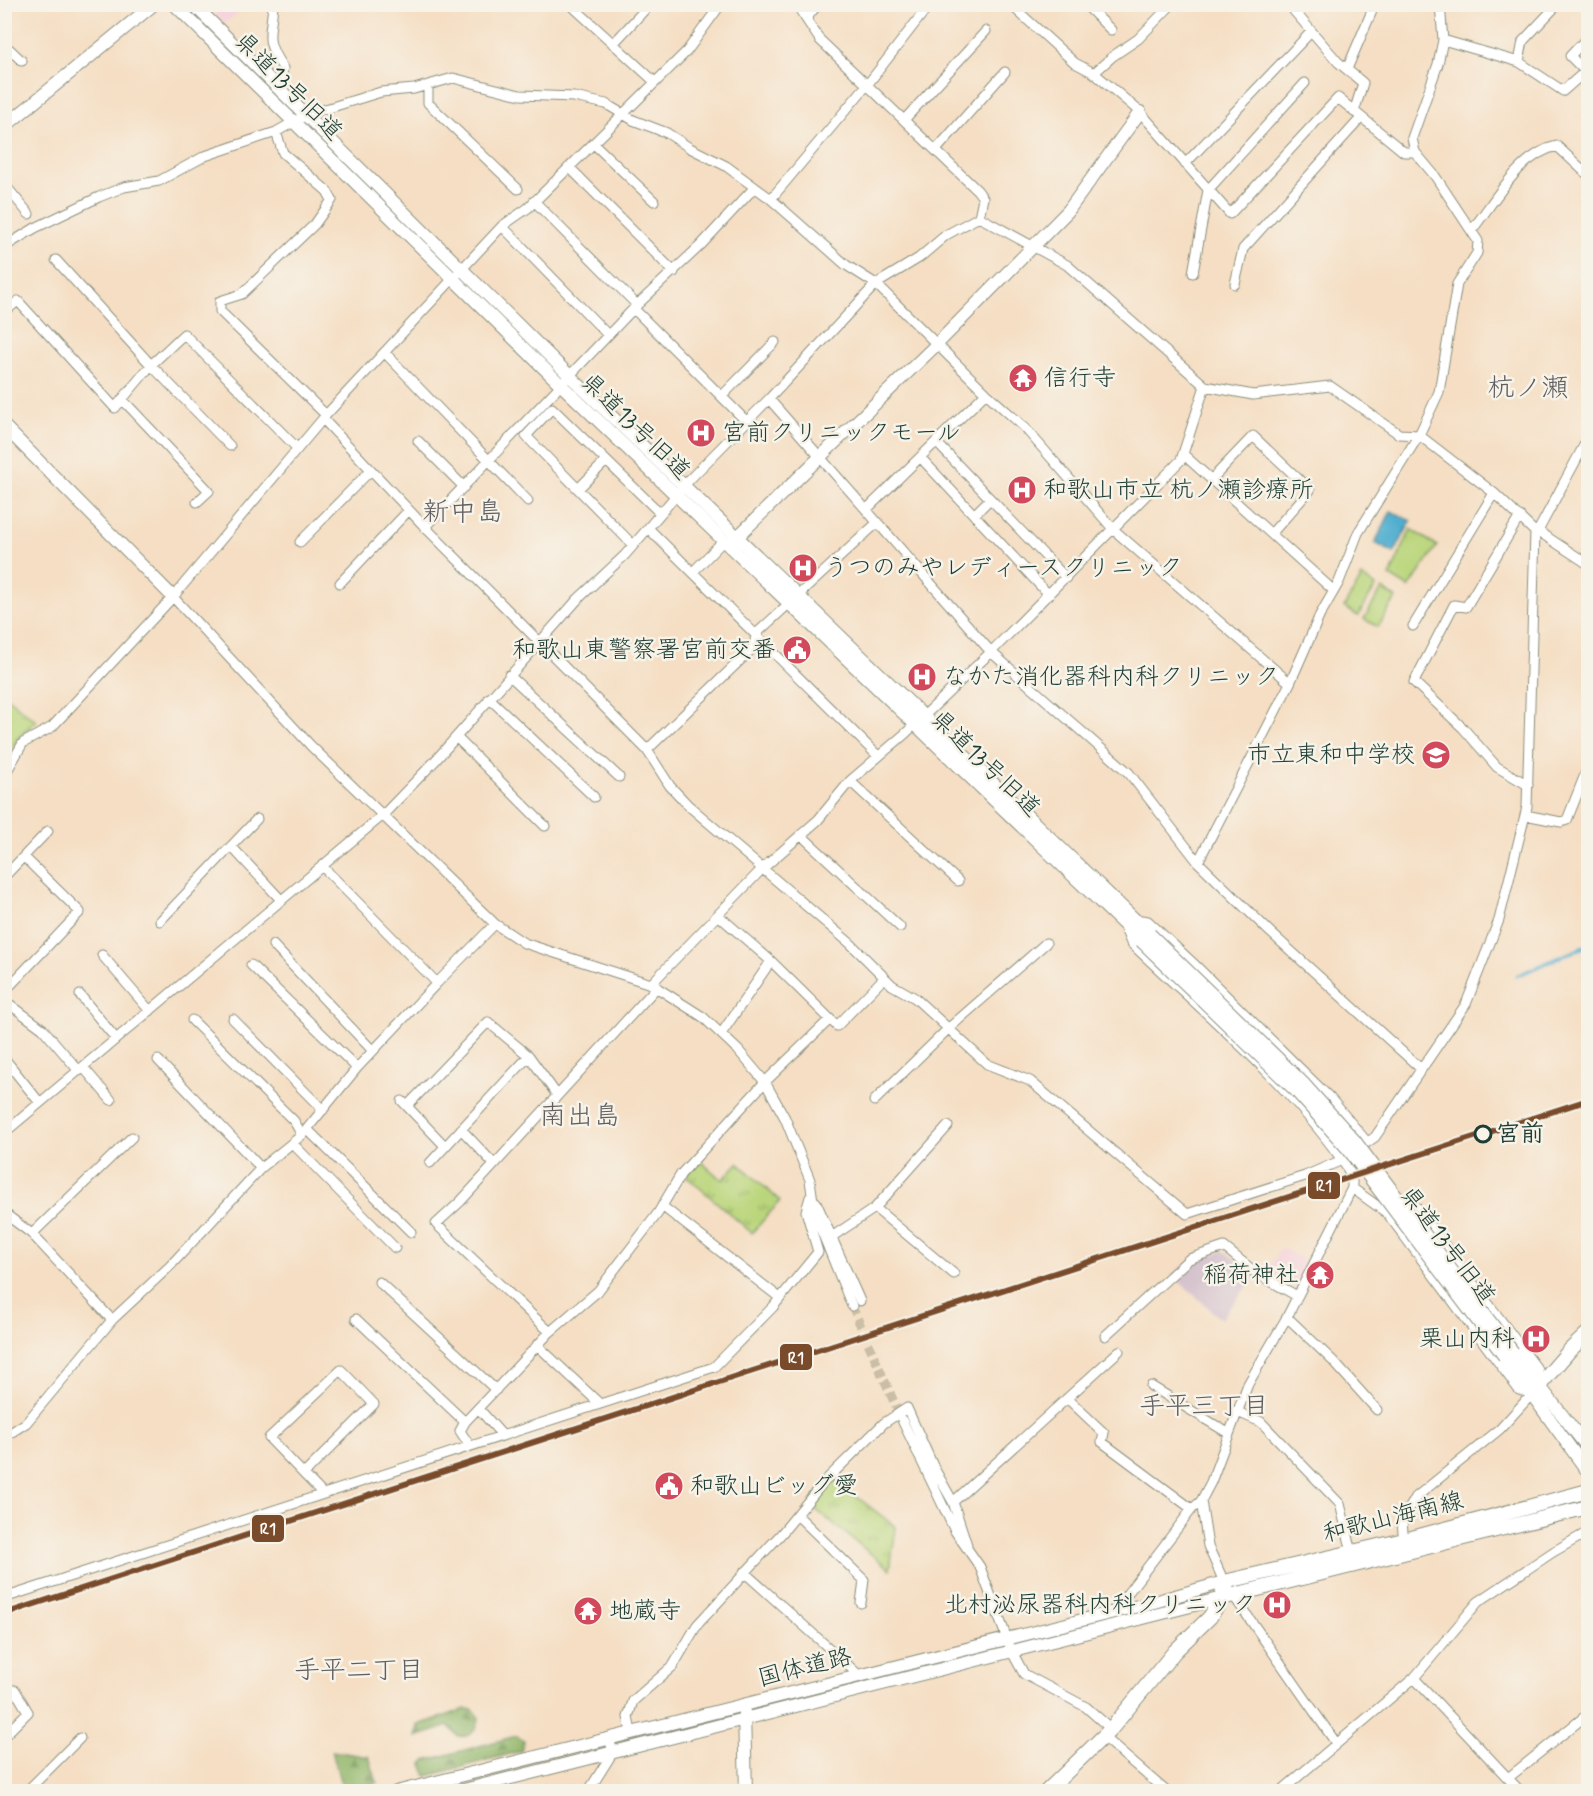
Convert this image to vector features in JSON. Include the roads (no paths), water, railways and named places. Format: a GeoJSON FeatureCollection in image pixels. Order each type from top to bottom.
{"type":"FeatureCollection","features":[{"type":"Feature","properties":{"kind":"main road"},"geometry":{"type":"LineString","coordinates":[[1535,1390],[1588,1333]]}},
{"type":"Feature","properties":{"kind":"main road","name":"和歌山海南線"},"geometry":{"type":"LineString","coordinates":[[1405,1547],[1588,1491]]}},
{"type":"Feature","properties":{"kind":"main road","name":"和歌山海南線"},"geometry":{"type":"LineString","coordinates":[[1224,1582],[1354,1559],[1588,1507]]}},
{"type":"Feature","properties":{"kind":"main road","name":"和歌山海南線"},"geometry":{"type":"LineString","coordinates":[[1227,1597],[1354,1559]]}},
{"type":"Feature","properties":{"kind":"main road"},"geometry":{"type":"LineString","coordinates":[[1046,1791],[1107,1733],[1175,1651],[1210,1617],[1227,1597],[1224,1582]]}},
{"type":"Feature","properties":{"kind":"street"},"geometry":{"type":"LineString","coordinates":[[4,127],[154,4]]}},
{"type":"Feature","properties":{"kind":"street","name":"県道13号旧道"},"geometry":{"type":"LineString","coordinates":[[174,4],[292,121],[457,274],[680,490],[730,542],[925,716],[1254,1048],[1348,1149],[1535,1390],[1588,1472]]}},
{"type":"Feature","properties":{"kind":"street","name":"県道13号旧道"},"geometry":{"type":"LineString","coordinates":[[193,4],[306,116],[457,274]]}},
{"type":"Feature","properties":{"kind":"street"},"geometry":{"type":"LineString","coordinates":[[273,4],[268,31],[271,51],[283,68],[280,90]]}},
{"type":"Feature","properties":{"kind":"street"},"geometry":{"type":"LineString","coordinates":[[570,4],[655,82]]}},
{"type":"Feature","properties":{"kind":"street"},"geometry":{"type":"LineString","coordinates":[[613,44],[651,4]]}},
{"type":"Feature","properties":{"kind":"street"},"geometry":{"type":"LineString","coordinates":[[4,776],[23,743],[52,727],[173,597],[297,448],[457,274],[502,226],[534,201],[569,168],[687,51],[721,4]]}},
{"type":"Feature","properties":{"kind":"street"},"geometry":{"type":"LineString","coordinates":[[5,1130],[323,867],[382,815],[456,737],[578,599],[633,545],[680,490],[876,284],[919,258],[946,235],[979,217],[983,198],[820,40],[796,4]]}},
{"type":"Feature","properties":{"kind":"street"},"geometry":{"type":"LineString","coordinates":[[806,19],[818,4]]}},
{"type":"Feature","properties":{"kind":"street"},"geometry":{"type":"LineString","coordinates":[[771,199],[866,86],[930,4]]}},
{"type":"Feature","properties":{"kind":"street"},"geometry":{"type":"LineString","coordinates":[[1010,4],[1075,63],[1094,73],[1140,112],[1230,214],[1338,98],[1404,152],[1415,152]]}},
{"type":"Feature","properties":{"kind":"street"},"geometry":{"type":"LineString","coordinates":[[1085,4],[1112,30]]}},
{"type":"Feature","properties":{"kind":"street"},"geometry":{"type":"LineString","coordinates":[[1094,73],[1113,56],[1138,39],[1172,4]]}},
{"type":"Feature","properties":{"kind":"street"},"geometry":{"type":"LineString","coordinates":[[1347,69],[1375,4]]}},
{"type":"Feature","properties":{"kind":"street"},"geometry":{"type":"LineString","coordinates":[[1198,862],[1290,683],[1320,615],[1334,591],[1358,533],[1419,435],[1439,392],[1457,284],[1477,253],[1478,241],[1473,230],[1415,152],[1412,138],[1438,64],[1443,39],[1440,4]]}},
{"type":"Feature","properties":{"kind":"street"},"geometry":{"type":"LineString","coordinates":[[1519,62],[1524,41],[1558,4]]}},
{"type":"Feature","properties":{"kind":"street"},"geometry":{"type":"LineString","coordinates":[[1235,284],[1243,249],[1357,115],[1363,83],[1311,32],[1294,11]]}},
{"type":"Feature","properties":{"kind":"street"},"geometry":{"type":"LineString","coordinates":[[904,120],[986,31]]}},
{"type":"Feature","properties":{"kind":"street"},"geometry":{"type":"LineString","coordinates":[[1185,164],[1311,32]]}},
{"type":"Feature","properties":{"kind":"street"},"geometry":{"type":"LineString","coordinates":[[1443,39],[1519,62],[1563,91],[1587,71],[1570,56],[1588,37]]}},
{"type":"Feature","properties":{"kind":"street"},"geometry":{"type":"LineString","coordinates":[[4,44],[22,61]]}},
{"type":"Feature","properties":{"kind":"street"},"geometry":{"type":"LineString","coordinates":[[936,150],[1005,72]]}},
{"type":"Feature","properties":{"kind":"street"},"geometry":{"type":"LineString","coordinates":[[4,247],[35,228],[99,197],[124,187],[159,181],[205,156],[276,132],[292,121],[381,92],[428,85],[453,78],[520,95],[574,97],[606,104],[624,112],[633,120],[668,133],[690,148],[726,166],[771,199],[846,265],[876,284],[986,393],[1025,428],[1114,530],[1290,683]]}},
{"type":"Feature","properties":{"kind":"street"},"geometry":{"type":"LineString","coordinates":[[1193,273],[1209,190],[1305,83]]}},
{"type":"Feature","properties":{"kind":"street"},"geometry":{"type":"LineString","coordinates":[[428,85],[428,104],[518,189]]}},
{"type":"Feature","properties":{"kind":"street"},"geometry":{"type":"LineString","coordinates":[[693,572],[730,542],[821,459],[1068,211],[1140,112]]}},
{"type":"Feature","properties":{"kind":"street"},"geometry":{"type":"LineString","coordinates":[[276,132],[283,153],[327,191],[332,200],[315,224],[242,294],[220,301],[220,311],[325,417],[425,527],[647,750],[670,786],[689,806],[851,944],[884,978],[915,998],[987,1064],[1030,1080],[1187,1214],[1305,1176],[1342,1160],[1375,1137],[1396,1110],[1420,1068],[1466,1004],[1499,920],[1525,815],[1537,532],[1588,438]]}},
{"type":"Feature","properties":{"kind":"street"},"geometry":{"type":"LineString","coordinates":[[594,144],[654,201]]}},
{"type":"Feature","properties":{"kind":"street"},"geometry":{"type":"LineString","coordinates":[[1473,230],[1524,164],[1548,148],[1557,146],[1588,175]]}},
{"type":"Feature","properties":{"kind":"street"},"geometry":{"type":"LineString","coordinates":[[569,168],[674,272]]}},
{"type":"Feature","properties":{"kind":"street"},"geometry":{"type":"LineString","coordinates":[[4,184],[28,214]]}},
{"type":"Feature","properties":{"kind":"street"},"geometry":{"type":"LineString","coordinates":[[425,527],[635,307],[674,272],[754,188]]}},
{"type":"Feature","properties":{"kind":"street"},"geometry":{"type":"LineString","coordinates":[[534,201],[747,422]]}},
{"type":"Feature","properties":{"kind":"street"},"geometry":{"type":"LineString","coordinates":[[979,217],[1066,265],[1205,386],[1253,395],[1330,386],[1399,434],[1419,435],[1494,493],[1537,532],[1588,564]]}},
{"type":"Feature","properties":{"kind":"street"},"geometry":{"type":"LineString","coordinates":[[502,226],[608,335]]}},
{"type":"Feature","properties":{"kind":"street"},"geometry":{"type":"LineString","coordinates":[[56,260],[151,365],[230,446]]}},
{"type":"Feature","properties":{"kind":"street"},"geometry":{"type":"LineString","coordinates":[[4,312],[18,301],[115,408],[151,365],[184,334],[297,448]]}},
{"type":"Feature","properties":{"kind":"street"},"geometry":{"type":"LineString","coordinates":[[722,396],[775,342]]}},
{"type":"Feature","properties":{"kind":"street"},"geometry":{"type":"LineString","coordinates":[[386,353],[528,501]]}},
{"type":"Feature","properties":{"kind":"street"},"geometry":{"type":"LineString","coordinates":[[550,1332],[436,1224],[460,1202],[762,868],[818,820],[850,781],[925,716],[991,652],[1181,460],[1205,386]]}},
{"type":"Feature","properties":{"kind":"street"},"geometry":{"type":"LineString","coordinates":[[867,509],[986,393]]}},
{"type":"Feature","properties":{"kind":"street"},"geometry":{"type":"LineString","coordinates":[[122,399],[209,491],[197,502]]}},
{"type":"Feature","properties":{"kind":"street"},"geometry":{"type":"LineString","coordinates":[[769,399],[991,652],[1129,773],[1198,862],[1270,932],[1420,1068]]}},
{"type":"Feature","properties":{"kind":"street"},"geometry":{"type":"LineString","coordinates":[[633,545],[526,436],[552,408],[660,513]]}},
{"type":"Feature","properties":{"kind":"street"},"geometry":{"type":"LineString","coordinates":[[4,426],[173,597],[311,746],[495,924],[524,943],[654,985],[703,1017],[721,1034],[765,1082],[785,1118],[810,1180],[811,1194],[815,1215],[856,1304],[832,1236],[811,1194]]}},
{"type":"Feature","properties":{"kind":"street"},"geometry":{"type":"LineString","coordinates":[[1211,480],[1253,436],[1310,490],[1271,534]]}},
{"type":"Feature","properties":{"kind":"street"},"geometry":{"type":"LineString","coordinates":[[418,441],[464,487]]}},
{"type":"Feature","properties":{"kind":"street"},"geometry":{"type":"LineString","coordinates":[[936,442],[1066,578]]}},
{"type":"Feature","properties":{"kind":"street"},"geometry":{"type":"LineString","coordinates":[[1183,454],[1334,591]]}},
{"type":"Feature","properties":{"kind":"street"},"geometry":{"type":"LineString","coordinates":[[920,458],[1049,595]]}},
{"type":"Feature","properties":{"kind":"street"},"geometry":{"type":"LineString","coordinates":[[578,489],[606,461]]}},
{"type":"Feature","properties":{"kind":"street"},"geometry":{"type":"LineString","coordinates":[[300,542],[371,470]]}},
{"type":"Feature","properties":{"kind":"street"},"geometry":{"type":"LineString","coordinates":[[1413,626],[1494,493]]}},
{"type":"Feature","properties":{"kind":"street"},"geometry":{"type":"LineString","coordinates":[[974,515],[990,500]]}},
{"type":"Feature","properties":{"kind":"street"},"geometry":{"type":"LineString","coordinates":[[340,583],[409,510]]}},
{"type":"Feature","properties":{"kind":"street"},"geometry":{"type":"LineString","coordinates":[[1520,516],[1466,607],[1454,605],[1414,682],[1463,728],[1497,767],[1528,785]]}},
{"type":"Feature","properties":{"kind":"street"},"geometry":{"type":"LineString","coordinates":[[647,750],[754,647],[756,634],[878,522]]}},
{"type":"Feature","properties":{"kind":"street"},"geometry":{"type":"LineString","coordinates":[[648,528],[878,756]]}},
{"type":"Feature","properties":{"kind":"street","name":"県道13号旧道"},"geometry":{"type":"LineString","coordinates":[[792,599],[915,725],[1128,921]]}},
{"type":"Feature","properties":{"kind":"street"},"geometry":{"type":"LineString","coordinates":[[509,675],[619,777]]}},
{"type":"Feature","properties":{"kind":"street"},"geometry":{"type":"LineString","coordinates":[[489,698],[594,797]]}},
{"type":"Feature","properties":{"kind":"street"},"geometry":{"type":"LineString","coordinates":[[456,737],[545,826]]}},
{"type":"Feature","properties":{"kind":"street"},"geometry":{"type":"LineString","coordinates":[[1525,815],[1561,822],[1567,820],[1588,767]]}},
{"type":"Feature","properties":{"kind":"street"},"geometry":{"type":"LineString","coordinates":[[850,781],[958,882]]}},
{"type":"Feature","properties":{"kind":"street"},"geometry":{"type":"LineString","coordinates":[[160,921],[257,819]]}},
{"type":"Feature","properties":{"kind":"street"},"geometry":{"type":"LineString","coordinates":[[4,877],[48,831]]}},
{"type":"Feature","properties":{"kind":"street"},"geometry":{"type":"LineString","coordinates":[[801,835],[900,927]]}},
{"type":"Feature","properties":{"kind":"street"},"geometry":{"type":"LineString","coordinates":[[231,846],[282,901]]}},
{"type":"Feature","properties":{"kind":"street"},"geometry":{"type":"LineString","coordinates":[[4,992],[80,912],[24,857]]}},
{"type":"Feature","properties":{"kind":"street"},"geometry":{"type":"LineString","coordinates":[[323,867],[437,982]]}},
{"type":"Feature","properties":{"kind":"street"},"geometry":{"type":"LineString","coordinates":[[718,915],[771,961],[837,1026],[884,978]]}},
{"type":"Feature","properties":{"kind":"street"},"geometry":{"type":"LineString","coordinates":[[1120,1611],[1124,1598],[1192,1509],[1201,1501],[1211,1482],[1235,1411],[1248,1384],[1287,1317],[1352,1188],[1352,1176],[1314,1121],[1280,1083],[1131,943],[1128,921],[1148,921],[1322,1090],[1367,1142]]}},
{"type":"Feature","properties":{"kind":"street"},"geometry":{"type":"LineString","coordinates":[[4,1437],[26,1423],[112,1320],[170,1266],[261,1168],[304,1132],[357,1068],[495,924]]}},
{"type":"Feature","properties":{"kind":"street"},"geometry":{"type":"LineString","coordinates":[[874,1101],[949,1028],[1046,943]]}},
{"type":"Feature","properties":{"kind":"street"},"geometry":{"type":"LineString","coordinates":[[273,945],[373,1051]]}},
{"type":"Feature","properties":{"kind":"street"},"geometry":{"type":"LineString","coordinates":[[102,955],[150,1011]]}},
{"type":"Feature","properties":{"kind":"street"},"geometry":{"type":"LineString","coordinates":[[721,1034],[771,961]]}},
{"type":"Feature","properties":{"kind":"street"},"geometry":{"type":"LineString","coordinates":[[251,965],[357,1068]]}},
{"type":"Feature","properties":{"kind":"street"},"geometry":{"type":"LineString","coordinates":[[80,995],[116,1039]]}},
{"type":"Feature","properties":{"kind":"street"},"geometry":{"type":"LineString","coordinates":[[4,1000],[43,1029],[111,1100]]}},
{"type":"Feature","properties":{"kind":"street"},"geometry":{"type":"LineString","coordinates":[[233,1019],[323,1110]]}},
{"type":"Feature","properties":{"kind":"street"},"geometry":{"type":"LineString","coordinates":[[470,1446],[460,1431],[465,1422],[550,1332],[598,1291],[662,1206],[681,1174],[765,1082],[830,1019]]}},
{"type":"Feature","properties":{"kind":"street"},"geometry":{"type":"LineString","coordinates":[[192,1020],[304,1132],[411,1232]]}},
{"type":"Feature","properties":{"kind":"street"},"geometry":{"type":"LineString","coordinates":[[445,1146],[405,1104],[488,1022],[529,1056],[557,1095]]}},
{"type":"Feature","properties":{"kind":"street"},"geometry":{"type":"LineString","coordinates":[[430,1163],[529,1056]]}},
{"type":"Feature","properties":{"kind":"street"},"geometry":{"type":"LineString","coordinates":[[4,1058],[40,1102]]}},
{"type":"Feature","properties":{"kind":"street"},"geometry":{"type":"LineString","coordinates":[[158,1060],[261,1168]]}},
{"type":"Feature","properties":{"kind":"street"},"geometry":{"type":"LineString","coordinates":[[832,1236],[875,1208],[948,1126]]}},
{"type":"Feature","properties":{"kind":"street"},"geometry":{"type":"LineString","coordinates":[[461,1129],[494,1164]]}},
{"type":"Feature","properties":{"kind":"street"},"geometry":{"type":"LineString","coordinates":[[32,1234],[132,1137]]}},
{"type":"Feature","properties":{"kind":"street"},"geometry":{"type":"LineString","coordinates":[[292,1143],[395,1248]]}},
{"type":"Feature","properties":{"kind":"street"},"geometry":{"type":"LineString","coordinates":[[1352,1188],[1387,1213],[1519,1390],[1535,1390]]}},
{"type":"Feature","properties":{"kind":"street"},"geometry":{"type":"LineString","coordinates":[[4,1598],[714,1367],[780,1298],[818,1252],[806,1211],[811,1194]]}},
{"type":"Feature","properties":{"kind":"street"},"geometry":{"type":"LineString","coordinates":[[1387,1213],[1400,1203],[1409,1203],[1416,1207],[1538,1370],[1535,1390],[1500,1429],[1416,1497],[1402,1521],[1405,1547]]}},
{"type":"Feature","properties":{"kind":"street"},"geometry":{"type":"LineString","coordinates":[[662,1206],[780,1298]]}},
{"type":"Feature","properties":{"kind":"street"},"geometry":{"type":"LineString","coordinates":[[875,1208],[954,1274]]}},
{"type":"Feature","properties":{"kind":"street"},"geometry":{"type":"LineString","coordinates":[[4,1213],[32,1234],[112,1320]]}},
{"type":"Feature","properties":{"kind":"street"},"geometry":{"type":"LineString","coordinates":[[1105,1336],[1189,1259],[1224,1247],[1256,1273],[1297,1296]]}},
{"type":"Feature","properties":{"kind":"street"},"geometry":{"type":"LineString","coordinates":[[379,1282],[496,1390]]}},
{"type":"Feature","properties":{"kind":"street"},"geometry":{"type":"LineString","coordinates":[[1287,1317],[1333,1361],[1377,1410]]}},
{"type":"Feature","properties":{"kind":"street"},"geometry":{"type":"LineString","coordinates":[[356,1319],[465,1422]]}},
{"type":"Feature","properties":{"kind":"street"},"geometry":{"type":"LineString","coordinates":[[537,1345],[600,1404]]}},
{"type":"Feature","properties":{"kind":"street"},"geometry":{"type":"LineString","coordinates":[[953,1502],[1119,1351]]}},
{"type":"Feature","properties":{"kind":"street"},"geometry":{"type":"LineString","coordinates":[[304,1474],[374,1404],[341,1370],[269,1438],[323,1494]]}},
{"type":"Feature","properties":{"kind":"street"},"geometry":{"type":"LineString","coordinates":[[1151,1386],[1228,1433]]}},
{"type":"Feature","properties":{"kind":"street","name":"県道13号旧道"},"geometry":{"type":"LineString","coordinates":[[1535,1390],[1588,1448]]}},
{"type":"Feature","properties":{"kind":"street"},"geometry":{"type":"LineString","coordinates":[[1067,1398],[1104,1433],[1102,1442],[1192,1509]]}},
{"type":"Feature","properties":{"kind":"street"},"geometry":{"type":"LineString","coordinates":[[631,1732],[628,1717],[633,1701],[673,1666],[697,1625],[822,1484],[884,1423],[907,1407],[934,1468],[953,1502],[968,1550]]}},
{"type":"Feature","properties":{"kind":"street"},"geometry":{"type":"LineString","coordinates":[[478,1408],[504,1436]]}},
{"type":"Feature","properties":{"kind":"street"},"geometry":{"type":"LineString","coordinates":[[1235,1411],[1261,1422],[1340,1504],[1354,1559]]}},
{"type":"Feature","properties":{"kind":"street"},"geometry":{"type":"LineString","coordinates":[[902,1420],[955,1531],[980,1567],[1011,1652],[1024,1674],[1086,1707],[1107,1733],[1167,1791]]}},
{"type":"Feature","properties":{"kind":"street"},"geometry":{"type":"LineString","coordinates":[[1201,1501],[1208,1545],[1224,1582]]}},
{"type":"Feature","properties":{"kind":"street"},"geometry":{"type":"LineString","coordinates":[[796,1515],[864,1580],[861,1603]]}},
{"type":"Feature","properties":{"kind":"street"},"geometry":{"type":"LineString","coordinates":[[1280,1791],[1414,1678],[1478,1602],[1588,1532]]}},
{"type":"Feature","properties":{"kind":"street"},"geometry":{"type":"LineString","coordinates":[[744,1572],[860,1676]]}},
{"type":"Feature","properties":{"kind":"street","name":"国体道路"},"geometry":{"type":"LineString","coordinates":[[396,1791],[1120,1611],[1224,1582]]}},
{"type":"Feature","properties":{"kind":"street"},"geometry":{"type":"LineString","coordinates":[[1227,1597],[1336,1743]]}},
{"type":"Feature","properties":{"kind":"street","name":"国体道路"},"geometry":{"type":"LineString","coordinates":[[456,1791],[1227,1597]]}},
{"type":"Feature","properties":{"kind":"street"},"geometry":{"type":"LineString","coordinates":[[1414,1678],[1521,1791]]}},
{"type":"Feature","properties":{"kind":"street"},"geometry":{"type":"LineString","coordinates":[[4,1690],[15,1690],[28,1712],[4,1736]]}},
{"type":"Feature","properties":{"kind":"street"},"geometry":{"type":"LineString","coordinates":[[744,1704],[746,1791]]}},
{"type":"Feature","properties":{"kind":"street"},"geometry":{"type":"LineString","coordinates":[[1508,1778],[1588,1714]]}},
{"type":"Feature","properties":{"kind":"street"},"geometry":{"type":"LineString","coordinates":[[26,1791],[80,1738]]}},
{"type":"Feature","properties":{"kind":"street"},"geometry":{"type":"LineString","coordinates":[[588,1791],[613,1752],[609,1738]]}},
{"type":"Feature","properties":{"kind":"water"},"geometry":{"type":"Polygon","coordinates":[[[1391,511],[1411,521],[1394,553],[1375,543],[1391,511]]]}},
{"type":"Feature","properties":{"kind":"waterway"},"geometry":{"type":"LineString","coordinates":[[1516,976],[1588,945]]}},
{"type":"Feature","properties":{"kind":"tunnel"},"geometry":{"type":"LineString","coordinates":[[852,1306],[901,1418]]}},
{"type":"Feature","properties":{"kind":"place","name":"信行寺"},"geometry":{"type":"Point","coordinates":[1023,378]}},
{"type":"Feature","properties":{"kind":"place","name":"宮前クリニックモール"},"geometry":{"type":"Point","coordinates":[701,433]}},
{"type":"Feature","properties":{"kind":"place","name":"和歌山市立 杭ノ瀬診療所"},"geometry":{"type":"Point","coordinates":[1022,490]}},
{"type":"Feature","properties":{"kind":"place","name":"うつのみやレディースクリニック"},"geometry":{"type":"Point","coordinates":[803,568]}},
{"type":"Feature","properties":{"kind":"place","name":"和歌山東警察署宮前交番"},"geometry":{"type":"Point","coordinates":[797,650]}},
{"type":"Feature","properties":{"kind":"place","name":"なかた消化器科内科クリニック"},"geometry":{"type":"Point","coordinates":[922,677]}},
{"type":"Feature","properties":{"kind":"place","name":"市立東和中学校"},"geometry":{"type":"Point","coordinates":[1436,755]}},
{"type":"Feature","properties":{"kind":"place","name":"宮前"},"geometry":{"type":"Point","coordinates":[1483,1134]}},
{"type":"Feature","properties":{"kind":"place","name":"稲荷神社"},"geometry":{"type":"Point","coordinates":[1320,1275]}},
{"type":"Feature","properties":{"kind":"place","name":"栗山内科"},"geometry":{"type":"Point","coordinates":[1536,1339]}},
{"type":"Feature","properties":{"kind":"place","name":"和歌山ビッグ愛"},"geometry":{"type":"Point","coordinates":[669,1486]}},
{"type":"Feature","properties":{"kind":"place","name":"北村泌尿器科内科クリニック"},"geometry":{"type":"Point","coordinates":[1277,1605]}},
{"type":"Feature","properties":{"kind":"place","name":"地蔵寺"},"geometry":{"type":"Point","coordinates":[588,1611]}},
{"type":"Feature","properties":{"kind":"district","name":"杭ノ瀬"},"geometry":{"type":"Point","coordinates":[1528,388]}},
{"type":"Feature","properties":{"kind":"district","name":"新中島"},"geometry":{"type":"Point","coordinates":[463,512]}},
{"type":"Feature","properties":{"kind":"district","name":"南出島"},"geometry":{"type":"Point","coordinates":[580,1116]}},
{"type":"Feature","properties":{"kind":"district","name":"手平三丁目"},"geometry":{"type":"Point","coordinates":[1204,1407]}},
{"type":"Feature","properties":{"kind":"district","name":"手平二丁目"},"geometry":{"type":"Point","coordinates":[359,1671]}}]}
